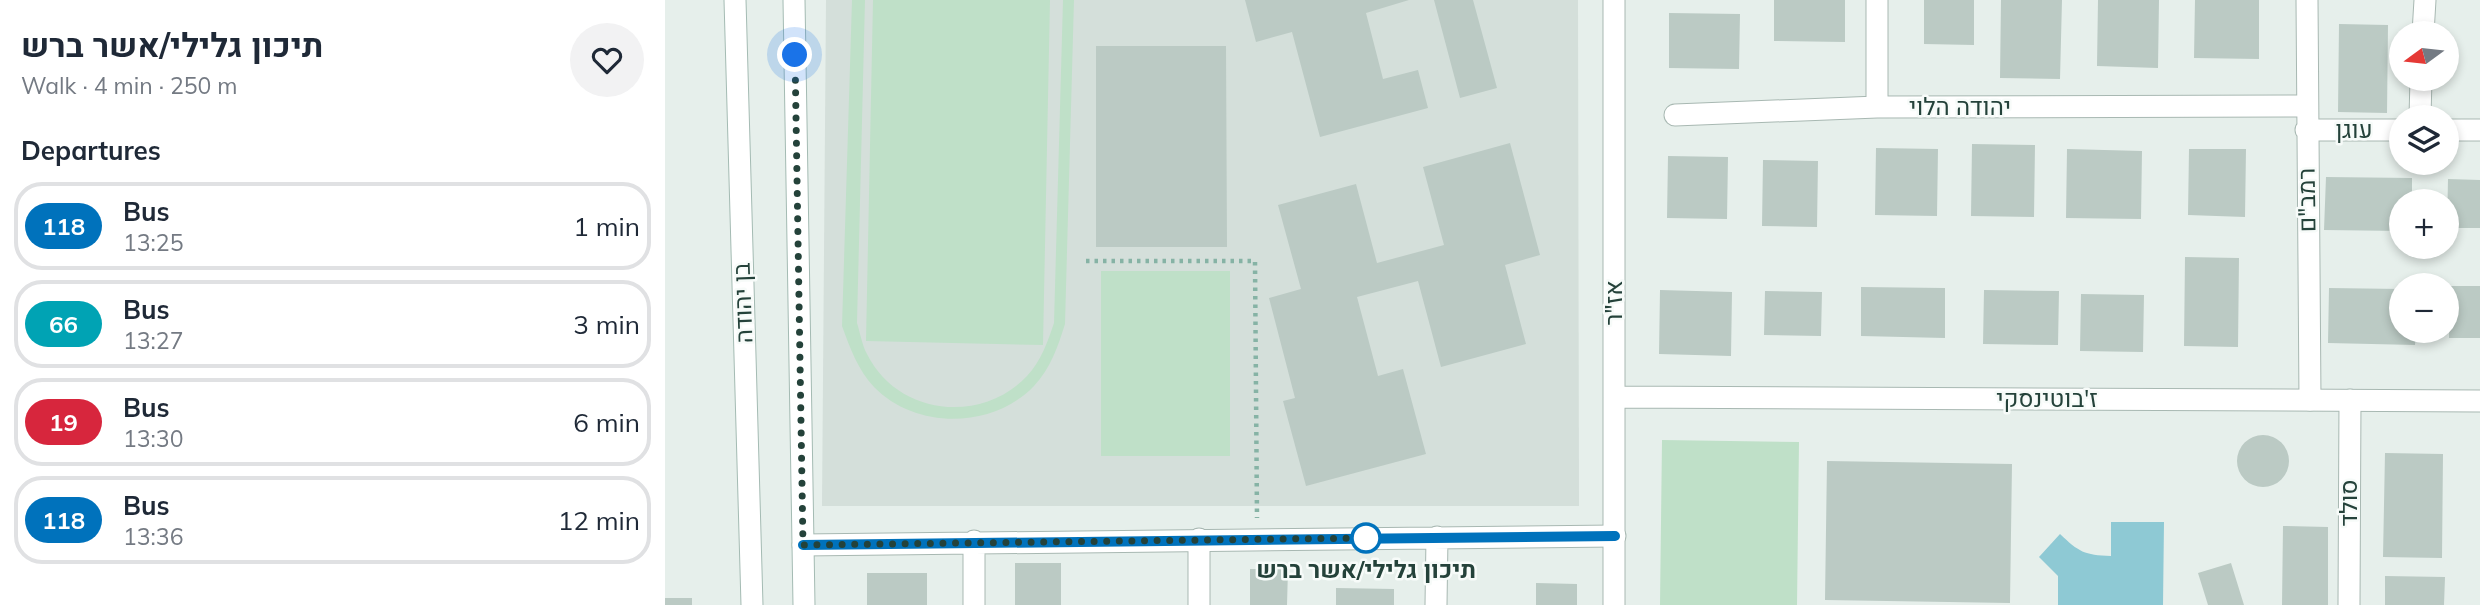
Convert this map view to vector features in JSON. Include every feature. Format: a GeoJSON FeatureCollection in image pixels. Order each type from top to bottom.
{"type":"FeatureCollection","features":[{"type":"Feature","properties":{"kind":"street","name":"בן יהודה"},"geometry":{"type":"LineString","coordinates":[[735,0],[752,605]]}},
{"type":"Feature","properties":{"kind":"street"},"geometry":{"type":"LineString","coordinates":[[794,0],[804,605]]}},
{"type":"Feature","properties":{"kind":"street","name":"אז\"ר"},"geometry":{"type":"LineString","coordinates":[[1614,0],[1614,605]]}},
{"type":"Feature","properties":{"kind":"street"},"geometry":{"type":"LineString","coordinates":[[1877,0],[1877,107]]}},
{"type":"Feature","properties":{"kind":"street","name":"רמב\"ם"},"geometry":{"type":"LineString","coordinates":[[2307,0],[2310,400]]}},
{"type":"Feature","properties":{"kind":"street"},"geometry":{"type":"LineString","coordinates":[[2424,21],[2425,0]]}},
{"type":"Feature","properties":{"kind":"street","name":"יהודה הלוי"},"geometry":{"type":"LineString","coordinates":[[1675,115],[1877,107],[2307,106]]}},
{"type":"Feature","properties":{"kind":"street","name":"עוגן"},"geometry":{"type":"LineString","coordinates":[[2306,130],[2389,130]]}},
{"type":"Feature","properties":{"kind":"street"},"geometry":{"type":"LineString","coordinates":[[2459,130],[2480,130]]}},
{"type":"Feature","properties":{"kind":"street","name":"ז'בוטינסקי"},"geometry":{"type":"LineString","coordinates":[[1614,397],[2480,401]]}},
{"type":"Feature","properties":{"kind":"street","name":"סולד"},"geometry":{"type":"LineString","coordinates":[[2349,605],[2350,400]]}},
{"type":"Feature","properties":{"kind":"street"},"geometry":{"type":"LineString","coordinates":[[803,545],[974,541],[1615,536]]}},
{"type":"Feature","properties":{"kind":"street"},"geometry":{"type":"LineString","coordinates":[[1436,605],[1437,537]]}},
{"type":"Feature","properties":{"kind":"street"},"geometry":{"type":"LineString","coordinates":[[1199,539],[1199,605]]}},
{"type":"Feature","properties":{"kind":"street"},"geometry":{"type":"LineString","coordinates":[[974,541],[974,605]]}},
{"type":"Feature","properties":{"kind":"path"},"geometry":{"type":"LineString","coordinates":[[1086,261],[1255,261],[1257,539]]}},
{"type":"Feature","properties":{"kind":"shaded area"},"geometry":{"type":"Polygon","coordinates":[[[826,0],[1578,0],[1579,506],[822,506],[826,0]]]}},
{"type":"Feature","properties":{"kind":"green space"},"geometry":{"type":"Polygon","coordinates":[[[852,0],[865,0],[857,323],[861,338],[867,354],[881,374],[898,390],[919,401],[964,407],[987,402],[1008,392],[1027,376],[1047,344],[1054,323],[1063,0],[1074,0],[1065,324],[1053,356],[1040,379],[1017,400],[998,410],[976,417],[954,419],[911,411],[891,401],[874,387],[863,373],[842,326],[852,0]]]}},
{"type":"Feature","properties":{"kind":"green space"},"geometry":{"type":"Polygon","coordinates":[[[873,0],[1050,0],[1043,345],[866,341],[873,0]]]}},
{"type":"Feature","properties":{"kind":"green space"},"geometry":{"type":"Polygon","coordinates":[[[1101,271],[1230,271],[1230,456],[1101,456],[1101,271]]]}},
{"type":"Feature","properties":{"kind":"green space"},"geometry":{"type":"Polygon","coordinates":[[[1662,440],[1799,442],[1797,605],[1660,605],[1662,440]]]}},
{"type":"Feature","properties":{"kind":"water"},"geometry":{"type":"Polygon","coordinates":[[[2111,522],[2164,522],[2163,605],[2058,605],[2058,576],[2039,557],[2060,534],[2083,551],[2111,556],[2111,522]]]}},
{"type":"Feature","properties":{"kind":"building"},"geometry":{"type":"Polygon","coordinates":[[[1245,0],[1409,0],[1366,13],[1383,79],[1418,70],[1428,108],[1320,137],[1292,32],[1256,42],[1245,0]]]}},
{"type":"Feature","properties":{"kind":"building"},"geometry":{"type":"Polygon","coordinates":[[[1434,0],[1473,0],[1497,88],[1460,98],[1434,0]]]}},
{"type":"Feature","properties":{"kind":"building"},"geometry":{"type":"Polygon","coordinates":[[[1774,0],[1845,0],[1845,42],[1774,41],[1774,0]]]}},
{"type":"Feature","properties":{"kind":"building"},"geometry":{"type":"Polygon","coordinates":[[[1924,0],[1974,0],[1974,45],[1924,44],[1924,0]]]}},
{"type":"Feature","properties":{"kind":"building"},"geometry":{"type":"Polygon","coordinates":[[[2001,0],[2062,0],[2060,79],[2000,78],[2001,0]]]}},
{"type":"Feature","properties":{"kind":"building"},"geometry":{"type":"Polygon","coordinates":[[[2098,0],[2159,0],[2158,68],[2097,66],[2098,0]]]}},
{"type":"Feature","properties":{"kind":"building"},"geometry":{"type":"Polygon","coordinates":[[[2195,0],[2259,0],[2259,59],[2194,58],[2195,0]]]}},
{"type":"Feature","properties":{"kind":"building"},"geometry":{"type":"Polygon","coordinates":[[[1669,13],[1740,14],[1739,69],[1669,68],[1669,13]]]}},
{"type":"Feature","properties":{"kind":"building"},"geometry":{"type":"Polygon","coordinates":[[[2339,24],[2388,25],[2387,113],[2338,112],[2339,24]]]}},
{"type":"Feature","properties":{"kind":"building"},"geometry":{"type":"Polygon","coordinates":[[[1096,46],[1226,46],[1227,247],[1096,247],[1096,46]]]}},
{"type":"Feature","properties":{"kind":"building"},"geometry":{"type":"Polygon","coordinates":[[[1510,143],[1540,255],[1505,265],[1526,344],[1441,367],[1418,281],[1357,297],[1378,376],[1403,369],[1426,454],[1306,486],[1283,401],[1295,398],[1269,298],[1301,289],[1278,205],[1356,184],[1377,263],[1444,245],[1423,167],[1510,143]]]}},
{"type":"Feature","properties":{"kind":"building"},"geometry":{"type":"Polygon","coordinates":[[[1972,144],[2035,145],[2034,217],[1971,216],[1972,144]]]}},
{"type":"Feature","properties":{"kind":"building"},"geometry":{"type":"Polygon","coordinates":[[[1876,148],[1938,149],[1937,216],[1875,215],[1876,148]]]}},
{"type":"Feature","properties":{"kind":"building"},"geometry":{"type":"Polygon","coordinates":[[[2067,149],[2142,151],[2141,219],[2066,218],[2067,149]]]}},
{"type":"Feature","properties":{"kind":"building"},"geometry":{"type":"Polygon","coordinates":[[[2189,149],[2246,149],[2245,217],[2188,215],[2189,149]]]}},
{"type":"Feature","properties":{"kind":"building"},"geometry":{"type":"Polygon","coordinates":[[[1668,156],[1728,157],[1727,219],[1667,218],[1668,156]]]}},
{"type":"Feature","properties":{"kind":"building"},"geometry":{"type":"Polygon","coordinates":[[[1763,160],[1818,161],[1817,227],[1762,226],[1763,160]]]}},
{"type":"Feature","properties":{"kind":"building"},"geometry":{"type":"Polygon","coordinates":[[[2326,177],[2412,178],[2412,189],[2389,189],[2389,231],[2324,230],[2326,177]]]}},
{"type":"Feature","properties":{"kind":"building"},"geometry":{"type":"Polygon","coordinates":[[[2448,179],[2480,180],[2480,228],[2459,228],[2459,189],[2448,189],[2448,179]]]}},
{"type":"Feature","properties":{"kind":"building"},"geometry":{"type":"Polygon","coordinates":[[[2185,257],[2239,258],[2238,347],[2184,346],[2185,257]]]}},
{"type":"Feature","properties":{"kind":"building"},"geometry":{"type":"Polygon","coordinates":[[[2459,286],[2480,286],[2480,338],[2459,338],[2459,286]]]}},
{"type":"Feature","properties":{"kind":"building"},"geometry":{"type":"Polygon","coordinates":[[[1861,287],[1945,288],[1945,338],[1861,336],[1861,287]]]}},
{"type":"Feature","properties":{"kind":"building"},"geometry":{"type":"Polygon","coordinates":[[[2329,288],[2389,289],[2389,343],[2415,343],[2415,345],[2328,343],[2329,288]]]}},
{"type":"Feature","properties":{"kind":"building"},"geometry":{"type":"Polygon","coordinates":[[[1660,290],[1732,292],[1731,356],[1659,354],[1660,290]]]}},
{"type":"Feature","properties":{"kind":"building"},"geometry":{"type":"Polygon","coordinates":[[[1984,290],[2059,291],[2058,345],[1983,344],[1984,290]]]}},
{"type":"Feature","properties":{"kind":"building"},"geometry":{"type":"Polygon","coordinates":[[[1765,291],[1822,292],[1821,336],[1764,335],[1765,291]]]}},
{"type":"Feature","properties":{"kind":"building"},"geometry":{"type":"Polygon","coordinates":[[[2081,294],[2144,295],[2143,352],[2080,351],[2081,294]]]}},
{"type":"Feature","properties":{"kind":"building"},"geometry":{"type":"Polygon","coordinates":[[[2263,435],[2282,442],[2289,461],[2282,480],[2263,487],[2244,480],[2237,461],[2244,442],[2263,435]]]}},
{"type":"Feature","properties":{"kind":"building"},"geometry":{"type":"Polygon","coordinates":[[[2385,453],[2443,454],[2442,558],[2383,557],[2385,453]]]}},
{"type":"Feature","properties":{"kind":"building"},"geometry":{"type":"Polygon","coordinates":[[[1827,461],[2012,464],[2010,603],[1825,600],[1827,461]]]}},
{"type":"Feature","properties":{"kind":"building"},"geometry":{"type":"Polygon","coordinates":[[[2283,526],[2328,527],[2328,605],[2282,605],[2283,526]]]}},
{"type":"Feature","properties":{"kind":"building"},"geometry":{"type":"Polygon","coordinates":[[[1015,563],[1061,563],[1061,605],[1015,605],[1015,563]]]}},
{"type":"Feature","properties":{"kind":"building"},"geometry":{"type":"Polygon","coordinates":[[[2231,563],[2244,605],[2208,605],[2198,573],[2231,563]]]}},
{"type":"Feature","properties":{"kind":"building"},"geometry":{"type":"Polygon","coordinates":[[[1250,569],[1288,569],[1287,605],[1250,605],[1250,569]]]}},
{"type":"Feature","properties":{"kind":"building"},"geometry":{"type":"Polygon","coordinates":[[[867,573],[927,573],[927,605],[867,605],[867,573]]]}},
{"type":"Feature","properties":{"kind":"building"},"geometry":{"type":"Polygon","coordinates":[[[2385,576],[2445,577],[2444,605],[2385,605],[2385,576]]]}},
{"type":"Feature","properties":{"kind":"building"},"geometry":{"type":"Polygon","coordinates":[[[1536,583],[1577,584],[1577,605],[1536,605],[1536,583]]]}},
{"type":"Feature","properties":{"kind":"building"},"geometry":{"type":"Polygon","coordinates":[[[1336,588],[1394,589],[1394,605],[1336,605],[1336,588]]]}},
{"type":"Feature","properties":{"kind":"building"},"geometry":{"type":"Polygon","coordinates":[[[665,598],[692,598],[692,605],[665,605],[665,598]]]}},
{"type":"Feature","properties":{"kind":"bus line","name":"118"},"geometry":{"type":"LineString","coordinates":[[803,545],[974,541],[1615,536]]}},
{"type":"Feature","properties":{"kind":"place","name":"תיכון גלילי/אשר ברש"},"geometry":{"type":"Point","coordinates":[1366,538]}},
{"type":"Feature","properties":{"kind":"route"},"geometry":{"type":"LineString","coordinates":[[795,55],[803,545],[1366,538]]}}]}
